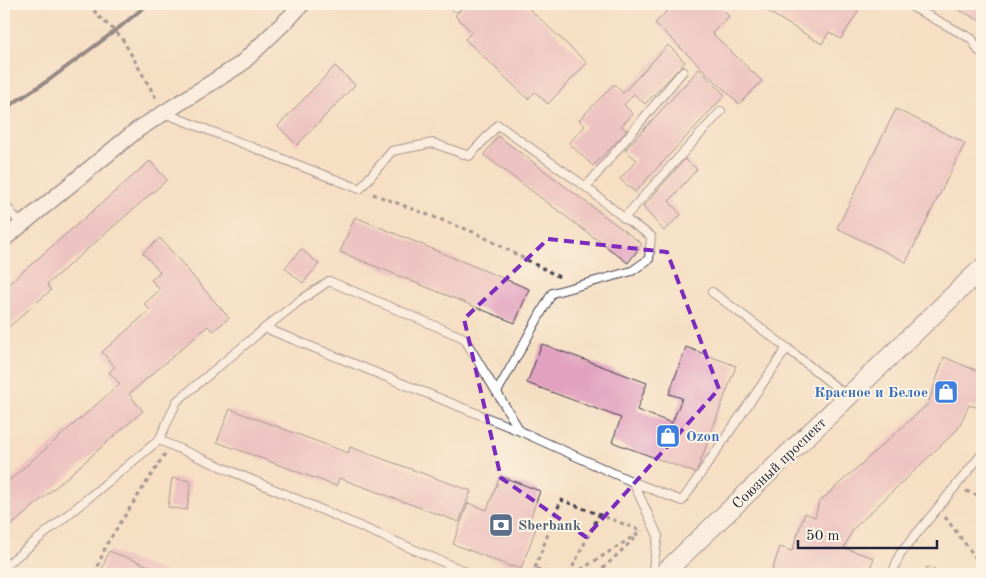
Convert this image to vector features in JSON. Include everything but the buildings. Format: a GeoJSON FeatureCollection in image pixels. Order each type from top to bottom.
{"type":"FeatureCollection","features":[{"type":"Feature","properties":{"kind":"street"},"geometry":{"type":"LineString","coordinates":[[4,240],[137,130],[240,64],[292,16],[302,4]]}},
{"type":"Feature","properties":{"kind":"street","name":"Союзный проспект"},"geometry":{"type":"LineString","coordinates":[[663,574],[982,268]]}},
{"type":"Feature","properties":{"kind":"lane"},"geometry":{"type":"LineString","coordinates":[[907,4],[972,39],[978,50],[982,52]]}},
{"type":"Feature","properties":{"kind":"lane"},"geometry":{"type":"LineString","coordinates":[[586,187],[683,71]]}},
{"type":"Feature","properties":{"kind":"lane"},"geometry":{"type":"LineString","coordinates":[[624,218],[721,111]]}},
{"type":"Feature","properties":{"kind":"lane"},"geometry":{"type":"LineString","coordinates":[[164,113],[360,189],[392,151],[433,143],[469,156],[498,125],[586,187],[624,218],[652,236],[649,259],[632,271],[552,293],[497,392]]}},
{"type":"Feature","properties":{"kind":"lane"},"geometry":{"type":"LineString","coordinates":[[4,204],[22,224]]}},
{"type":"Feature","properties":{"kind":"lane"},"geometry":{"type":"LineString","coordinates":[[4,567],[158,440],[177,401],[265,328],[329,281],[464,338],[520,431]]}},
{"type":"Feature","properties":{"kind":"lane"},"geometry":{"type":"LineString","coordinates":[[712,292],[787,348],[848,397]]}},
{"type":"Feature","properties":{"kind":"lane"},"geometry":{"type":"LineString","coordinates":[[265,328],[520,431],[633,482],[682,501],[787,348]]}},
{"type":"Feature","properties":{"kind":"lane"},"geometry":{"type":"LineString","coordinates":[[158,440],[471,574]]}},
{"type":"Feature","properties":{"kind":"lane"},"geometry":{"type":"LineString","coordinates":[[892,574],[900,554],[982,454]]}},
{"type":"Feature","properties":{"kind":"lane"},"geometry":{"type":"LineString","coordinates":[[633,482],[658,536],[652,574]]}},
{"type":"Feature","properties":{"kind":"path"},"geometry":{"type":"LineString","coordinates":[[89,4],[122,40],[164,113]]}},
{"type":"Feature","properties":{"kind":"path"},"geometry":{"type":"LineString","coordinates":[[360,189],[476,233],[576,287]]}},
{"type":"Feature","properties":{"kind":"path"},"geometry":{"type":"LineString","coordinates":[[95,574],[106,546],[170,445]]}},
{"type":"Feature","properties":{"kind":"path"},"geometry":{"type":"LineString","coordinates":[[533,574],[561,500],[643,531]]}},
{"type":"Feature","properties":{"kind":"path"},"geometry":{"type":"LineString","coordinates":[[938,508],[982,566]]}},
{"type":"Feature","properties":{"kind":"path"},"geometry":{"type":"LineString","coordinates":[[569,574],[599,514]]}},
{"type":"Feature","properties":{"kind":"path"},"geometry":{"type":"LineString","coordinates":[[574,574],[643,531]]}},
{"type":"Feature","properties":{"kind":"path"},"geometry":{"type":"LineString","coordinates":[[598,574],[643,531]]}},
{"type":"Feature","properties":{"kind":"path"},"geometry":{"type":"LineString","coordinates":[[535,568],[552,574]]}},
{"type":"Feature","properties":{"kind":"highlighted area"},"geometry":{"type":"Polygon","coordinates":[[[548,239],[667,252],[719,389],[586,537],[501,478],[464,319],[548,239]]]}},
{"type":"Feature","properties":{"kind":"railway"},"geometry":{"type":"LineString","coordinates":[[4,109],[49,80],[148,4]]}},
{"type":"Feature","properties":{"kind":"place","name":"Красное и Белое"},"geometry":{"type":"Point","coordinates":[946,392]}},
{"type":"Feature","properties":{"kind":"place","name":"Ozon"},"geometry":{"type":"Point","coordinates":[668,436]}},
{"type":"Feature","properties":{"kind":"place","name":"Sberbank"},"geometry":{"type":"Point","coordinates":[501,525]}}]}
